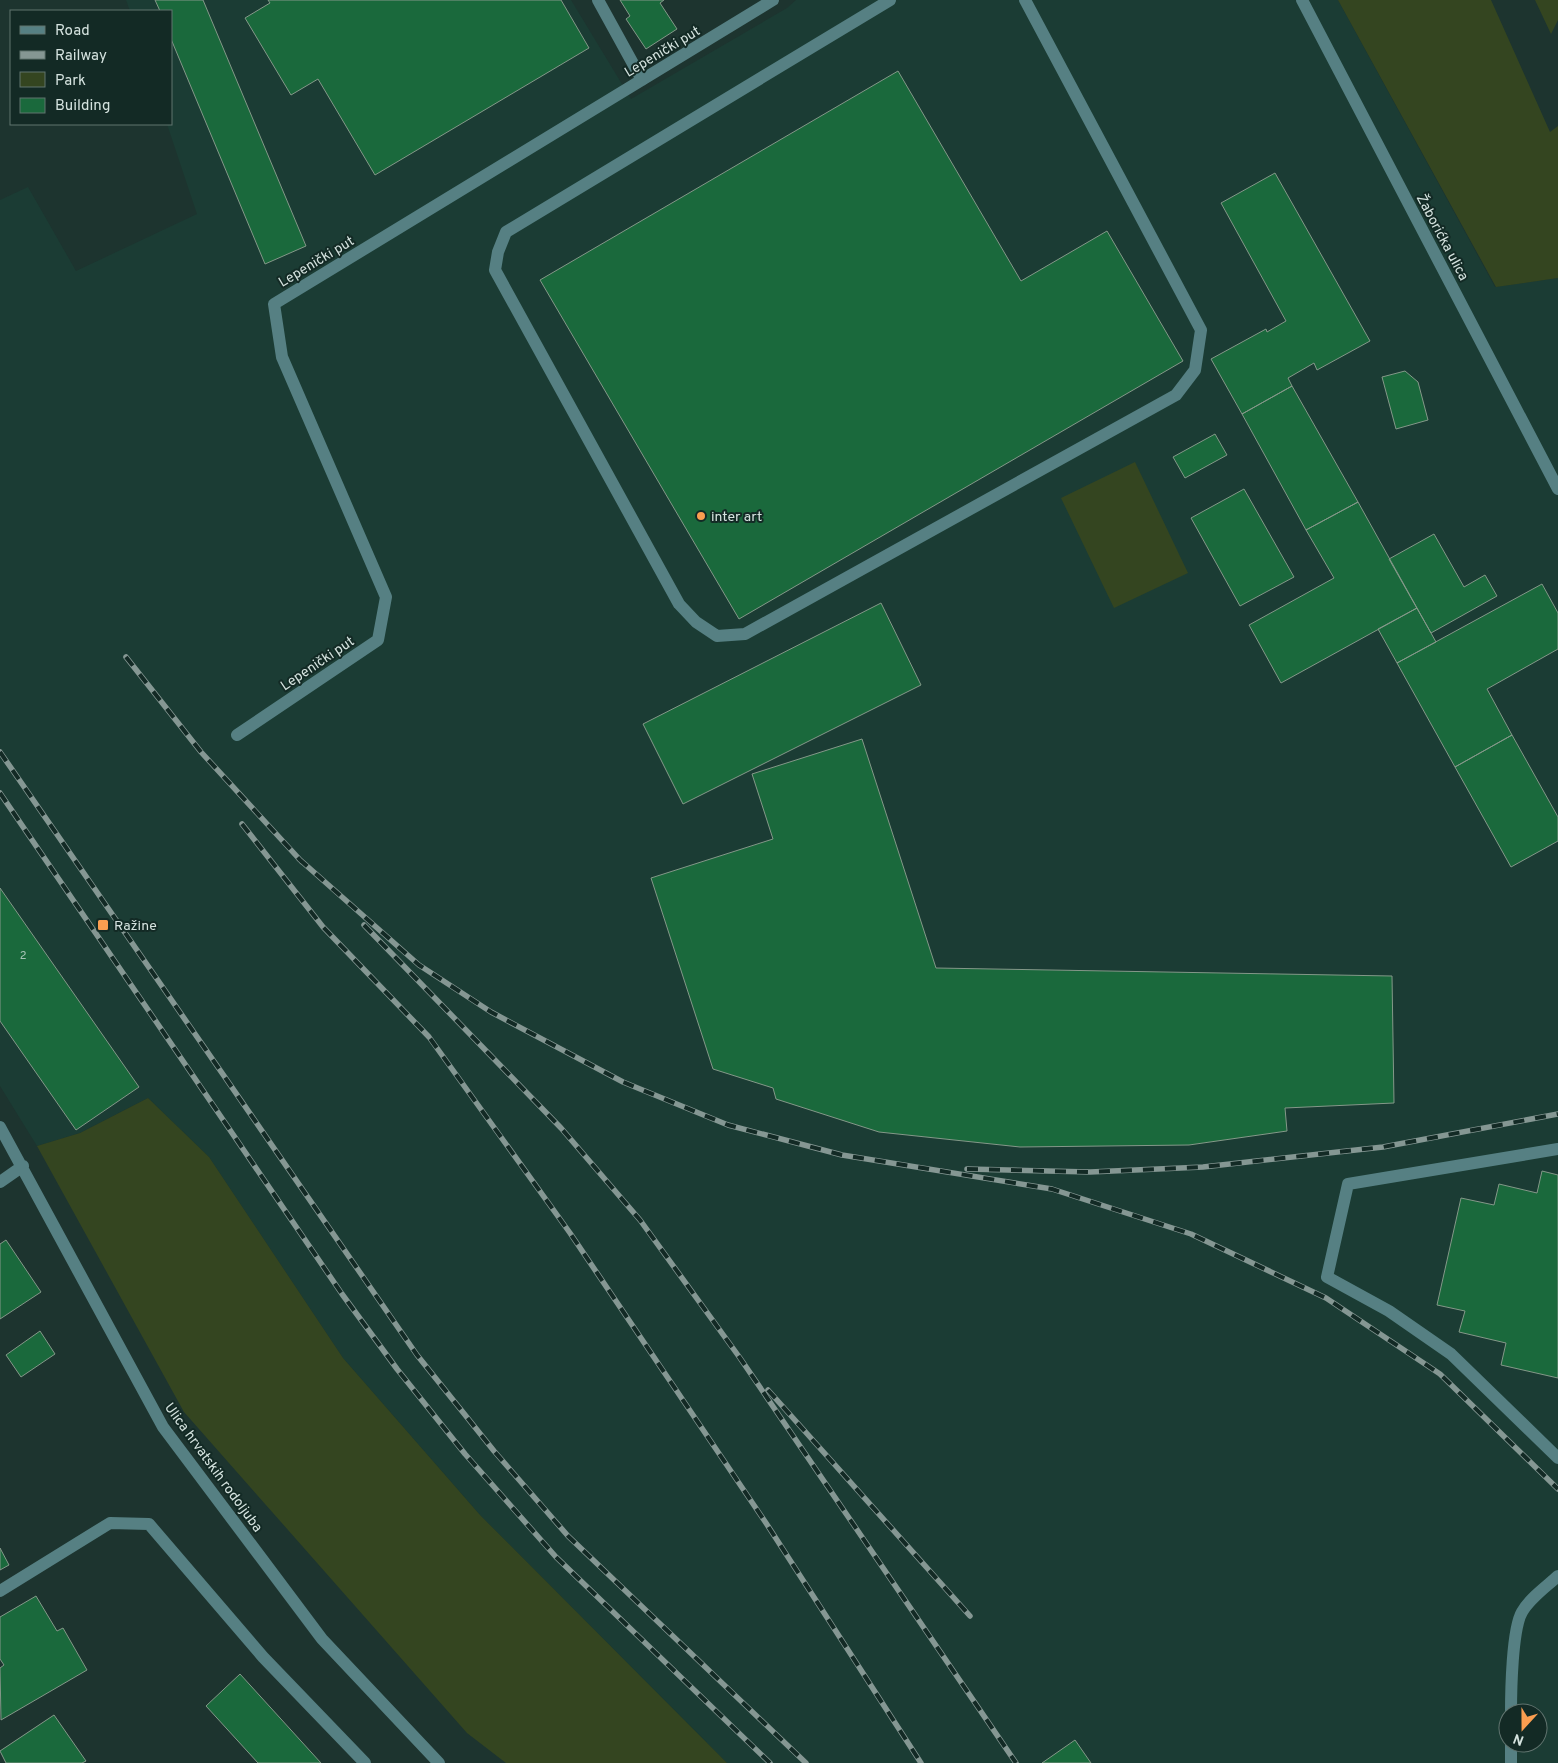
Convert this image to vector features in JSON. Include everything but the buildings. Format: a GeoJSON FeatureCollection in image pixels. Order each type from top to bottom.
{"type":"FeatureCollection","features":[{"type":"Feature","properties":{"kind":"street"},"geometry":{"type":"LineString","coordinates":[[598,0],[642,80]]}},
{"type":"Feature","properties":{"kind":"street","name":"Lepenički put"},"geometry":{"type":"LineString","coordinates":[[237,735],[378,640],[386,597],[282,357],[274,304],[773,0]]}},
{"type":"Feature","properties":{"kind":"street"},"geometry":{"type":"LineString","coordinates":[[890,0],[506,232],[498,252],[495,270],[678,604],[696,622],[717,636],[745,634],[1176,395],[1195,370],[1200,330],[1024,0]]}},
{"type":"Feature","properties":{"kind":"street","name":"Žaborićka ulica"},"geometry":{"type":"LineString","coordinates":[[1302,0],[1558,489]]}},
{"type":"Feature","properties":{"kind":"street","name":"Ulica hrvatskih rodoljuba"},"geometry":{"type":"LineString","coordinates":[[0,1127],[23,1166],[163,1426],[322,1639],[439,1763]]}},
{"type":"Feature","properties":{"kind":"street"},"geometry":{"type":"LineString","coordinates":[[1558,1149],[1348,1184],[1327,1277],[1389,1311],[1451,1354],[1558,1458]]}},
{"type":"Feature","properties":{"kind":"street"},"geometry":{"type":"LineString","coordinates":[[0,1182],[23,1166]]}},
{"type":"Feature","properties":{"kind":"street"},"geometry":{"type":"LineString","coordinates":[[0,1591],[110,1523],[149,1524],[263,1657],[365,1763]]}},
{"type":"Feature","properties":{"kind":"street"},"geometry":{"type":"LineString","coordinates":[[1512,1703],[1516,1634],[1521,1613],[1530,1601],[1558,1576]]}},
{"type":"Feature","properties":{"kind":"shaded area"},"geometry":{"type":"Polygon","coordinates":[[[126,0],[571,0],[631,99],[787,8],[796,0],[1338,0],[1495,287],[1558,278],[1558,1763],[727,1763],[480,1515],[343,1358],[209,1157],[148,1098],[80,1133],[37,1146],[0,1086],[0,200],[28,187],[76,271],[197,214],[167,125],[172,125],[172,10],[130,10],[126,0]]]}},
{"type":"Feature","properties":{"kind":"green space"},"geometry":{"type":"Polygon","coordinates":[[[1338,0],[1491,0],[1550,132],[1558,126],[1558,278],[1496,287],[1338,0]]]}},
{"type":"Feature","properties":{"kind":"green space"},"geometry":{"type":"Polygon","coordinates":[[[1535,0],[1558,0],[1558,20],[1551,34],[1535,0]]]}},
{"type":"Feature","properties":{"kind":"green space"},"geometry":{"type":"Polygon","coordinates":[[[1135,462],[1188,573],[1114,608],[1061,498],[1135,462]]]}},
{"type":"Feature","properties":{"kind":"green space"},"geometry":{"type":"Polygon","coordinates":[[[148,1098],[209,1157],[343,1358],[480,1515],[727,1763],[506,1763],[467,1733],[184,1412],[37,1146],[80,1133],[148,1098]]]}},
{"type":"Feature","properties":{"kind":"railway"},"geometry":{"type":"LineString","coordinates":[[126,657],[201,752],[302,862]]}},
{"type":"Feature","properties":{"kind":"railway"},"geometry":{"type":"LineString","coordinates":[[0,752],[417,1355],[494,1451],[568,1536],[806,1763]]}},
{"type":"Feature","properties":{"kind":"railway"},"geometry":{"type":"LineString","coordinates":[[0,793],[342,1294],[397,1369],[465,1454],[556,1557],[770,1763]]}},
{"type":"Feature","properties":{"kind":"railway"},"geometry":{"type":"LineString","coordinates":[[242,824],[323,927],[429,1037],[570,1233],[766,1523],[921,1763]]}},
{"type":"Feature","properties":{"kind":"railway"},"geometry":{"type":"LineString","coordinates":[[299,859],[419,965],[491,1012],[623,1082],[728,1125],[842,1155],[1052,1189],[1191,1234],[1326,1298],[1440,1374],[1558,1489]]}},
{"type":"Feature","properties":{"kind":"railway"},"geometry":{"type":"LineString","coordinates":[[364,925],[561,1128],[640,1220],[740,1358],[1016,1763]]}},
{"type":"Feature","properties":{"kind":"railway"},"geometry":{"type":"LineString","coordinates":[[967,1169],[1090,1172],[1203,1167],[1383,1147],[1558,1114]]}},
{"type":"Feature","properties":{"kind":"railway"},"geometry":{"type":"LineString","coordinates":[[768,1390],[970,1616]]}},
{"type":"Feature","properties":{"kind":"place","name":"inter art"},"geometry":{"type":"Point","coordinates":[701,516]}},
{"type":"Feature","properties":{"kind":"place","name":"Ražine"},"geometry":{"type":"Point","coordinates":[103,925]}}]}
